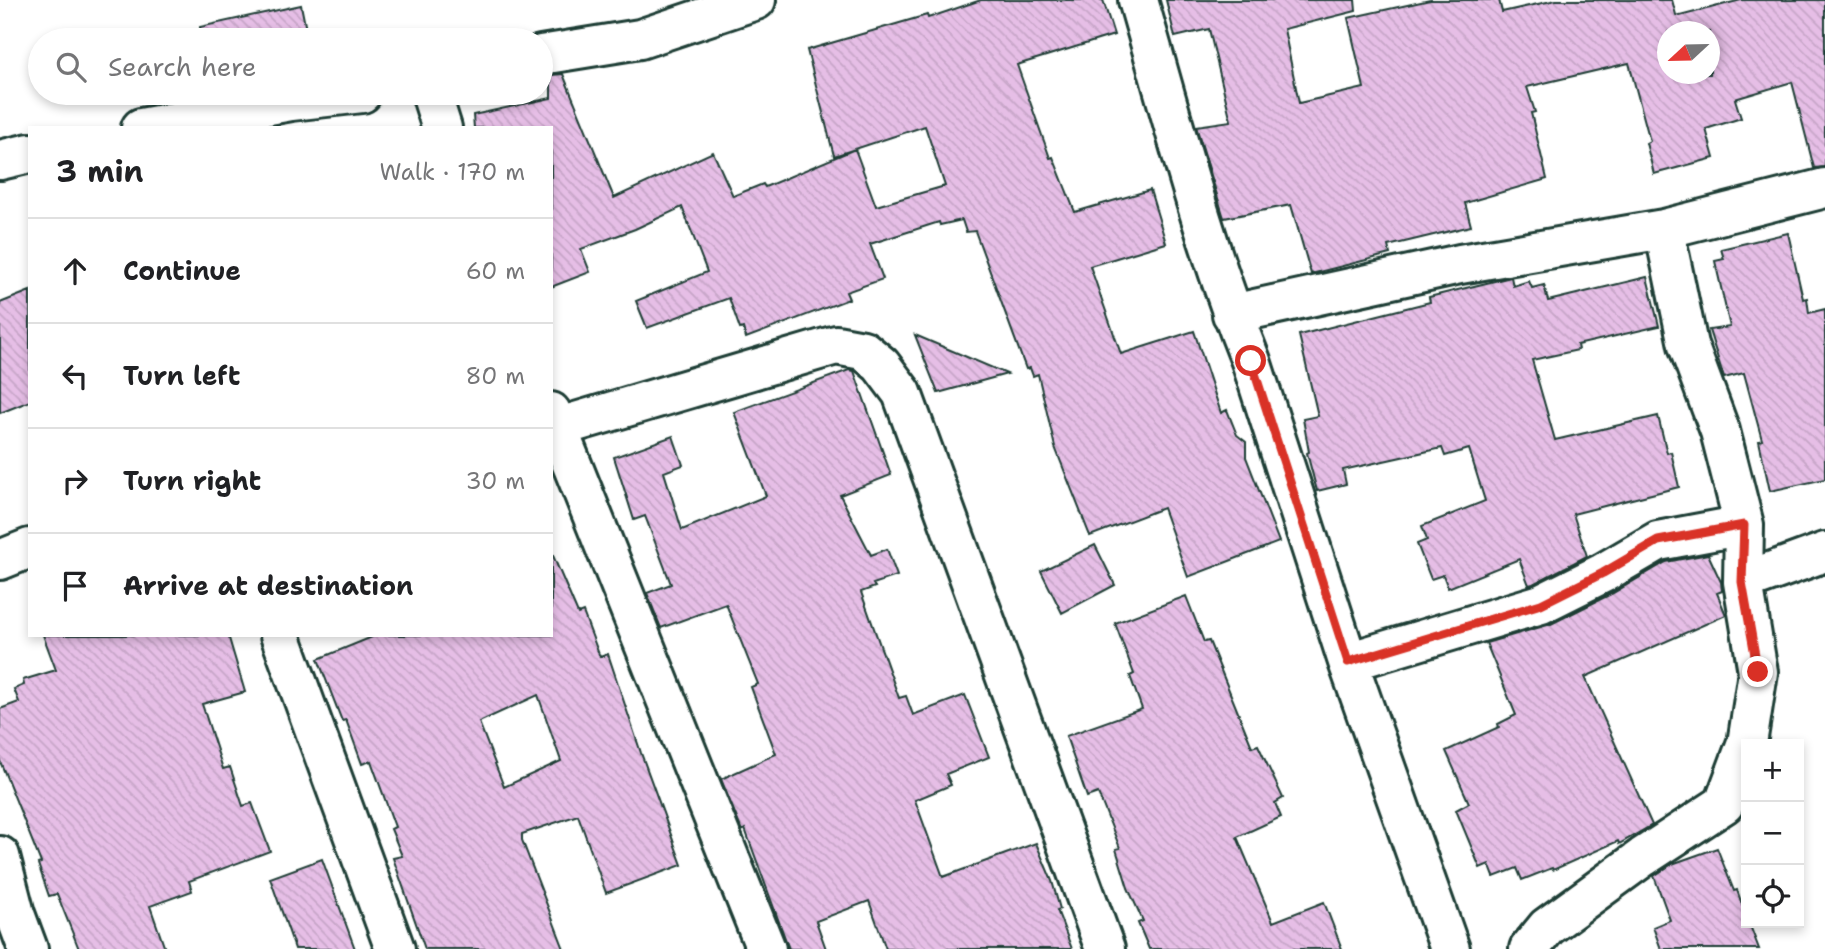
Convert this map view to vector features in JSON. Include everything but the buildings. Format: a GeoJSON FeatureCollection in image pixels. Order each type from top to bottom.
{"type":"FeatureCollection","features":[{"type":"Feature","properties":{"kind":"street"},"geometry":{"type":"LineString","coordinates":[[553,53],[640,39],[755,0]]}},
{"type":"Feature","properties":{"kind":"street"},"geometry":{"type":"LineString","coordinates":[[1138,0],[1206,236],[1251,361],[1348,662],[1450,949]]}},
{"type":"Feature","properties":{"kind":"street"},"geometry":{"type":"LineString","coordinates":[[152,126],[269,105]]}},
{"type":"Feature","properties":{"kind":"street"},"geometry":{"type":"LineString","coordinates":[[435,105],[441,126]]}},
{"type":"Feature","properties":{"kind":"street"},"geometry":{"type":"LineString","coordinates":[[0,160],[28,153]]}},
{"type":"Feature","properties":{"kind":"street"},"geometry":{"type":"LineString","coordinates":[[1232,314],[1460,264],[1664,229],[1825,188]]}},
{"type":"Feature","properties":{"kind":"street"},"geometry":{"type":"LineString","coordinates":[[1664,229],[1688,345],[1720,430],[1744,525],[1742,582],[1758,672],[1747,739]]}},
{"type":"Feature","properties":{"kind":"street"},"geometry":{"type":"LineString","coordinates":[[766,949],[555,420],[836,345],[863,350],[881,365],[902,393],[1105,949]]}},
{"type":"Feature","properties":{"kind":"street"},"geometry":{"type":"LineString","coordinates":[[1348,662],[1541,604],[1658,541],[1744,525]]}},
{"type":"Feature","properties":{"kind":"street"},"geometry":{"type":"LineString","coordinates":[[0,560],[28,549]]}},
{"type":"Feature","properties":{"kind":"street"},"geometry":{"type":"LineString","coordinates":[[1742,582],[1825,552]]}},
{"type":"Feature","properties":{"kind":"street"},"geometry":{"type":"LineString","coordinates":[[281,637],[396,949]]}},
{"type":"Feature","properties":{"kind":"street"},"geometry":{"type":"LineString","coordinates":[[1529,949],[1547,927],[1643,857],[1724,804],[1741,758]]}},
{"type":"Feature","properties":{"kind":"street"},"geometry":{"type":"LineString","coordinates":[[0,856],[15,914],[28,949]]}},
{"type":"Feature","properties":{"kind":"route"},"geometry":{"type":"LineString","coordinates":[[1251,361],[1348,662],[1541,604],[1658,541],[1744,525],[1742,582],[1758,672]]}}]}
